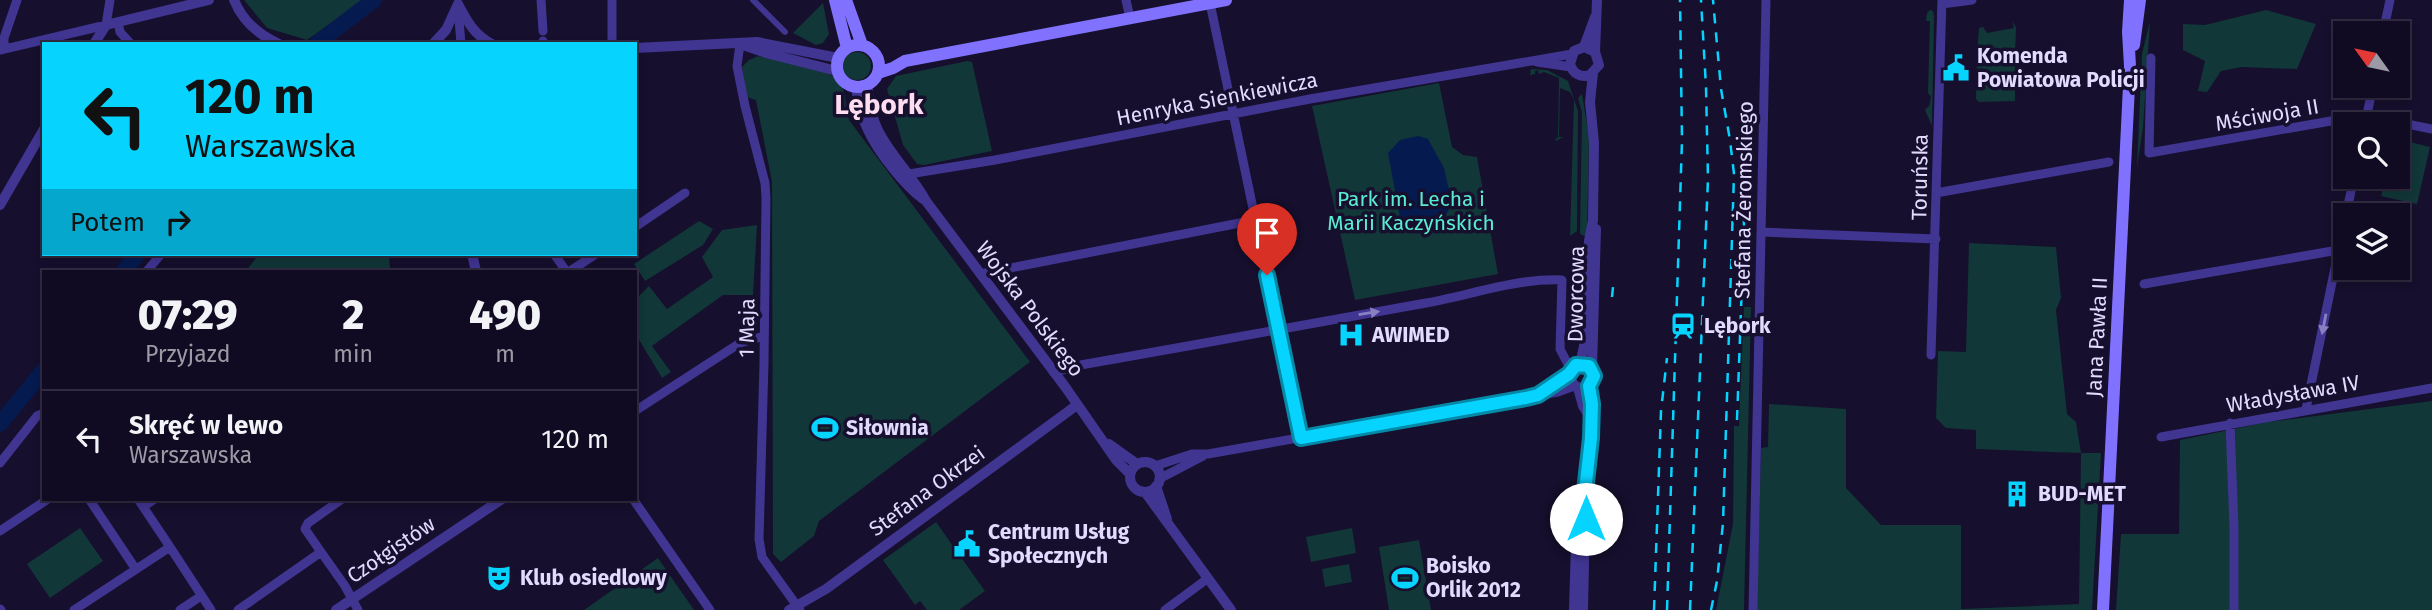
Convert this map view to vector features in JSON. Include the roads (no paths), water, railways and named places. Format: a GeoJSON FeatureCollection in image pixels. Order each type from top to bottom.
{"type":"FeatureCollection","features":[{"type":"Feature","properties":{"kind":"main road"},"geometry":{"type":"LineString","coordinates":[[835,0],[847,48],[838,65],[844,82],[862,86],[878,73],[905,61],[1226,0]]}},
{"type":"Feature","properties":{"kind":"main road"},"geometry":{"type":"LineString","coordinates":[[846,0],[862,46]]}},
{"type":"Feature","properties":{"kind":"main road","name":"Jana Pawła II"},"geometry":{"type":"LineString","coordinates":[[2103,610],[2130,66],[2130,0]]}},
{"type":"Feature","properties":{"kind":"main road","name":"Jana Pawła II"},"geometry":{"type":"LineString","coordinates":[[2130,66],[2140,0]]}},
{"type":"Feature","properties":{"kind":"main road"},"geometry":{"type":"LineString","coordinates":[[2134,49],[2143,34],[2149,0]]}},
{"type":"Feature","properties":{"kind":"main road"},"geometry":{"type":"LineString","coordinates":[[847,48],[862,46],[873,52],[877,57],[878,73]]}},
{"type":"Feature","properties":{"kind":"main road"},"geometry":{"type":"LineString","coordinates":[[877,57],[905,61]]}},
{"type":"Feature","properties":{"kind":"street"},"geometry":{"type":"LineString","coordinates":[[17,0],[2,49],[209,0]]}},
{"type":"Feature","properties":{"kind":"street"},"geometry":{"type":"LineString","coordinates":[[95,42],[106,25],[110,0]]}},
{"type":"Feature","properties":{"kind":"street"},"geometry":{"type":"LineString","coordinates":[[234,0],[253,27],[276,42]]}},
{"type":"Feature","properties":{"kind":"street"},"geometry":{"type":"LineString","coordinates":[[541,0],[543,38]]}},
{"type":"Feature","properties":{"kind":"street"},"geometry":{"type":"LineString","coordinates":[[612,0],[612,42]]}},
{"type":"Feature","properties":{"kind":"street"},"geometry":{"type":"LineString","coordinates":[[753,0],[785,32]]}},
{"type":"Feature","properties":{"kind":"street"},"geometry":{"type":"LineString","coordinates":[[1126,0],[1130,18]]}},
{"type":"Feature","properties":{"kind":"street"},"geometry":{"type":"LineString","coordinates":[[1596,15],[1584,47],[1572,54],[1575,71],[1587,76],[1599,65],[1595,52],[1597,0]]}},
{"type":"Feature","properties":{"kind":"street","name":"Stefana Żeromskiego"},"geometry":{"type":"LineString","coordinates":[[1753,610],[1766,0]]}},
{"type":"Feature","properties":{"kind":"street"},"geometry":{"type":"LineString","coordinates":[[1942,2],[1972,0]]}},
{"type":"Feature","properties":{"kind":"street"},"geometry":{"type":"LineString","coordinates":[[2386,21],[2390,0]]}},
{"type":"Feature","properties":{"kind":"street"},"geometry":{"type":"LineString","coordinates":[[435,42],[446,30],[458,2]]}},
{"type":"Feature","properties":{"kind":"street"},"geometry":{"type":"LineString","coordinates":[[458,2],[461,42]]}},
{"type":"Feature","properties":{"kind":"street"},"geometry":{"type":"LineString","coordinates":[[458,2],[474,32],[489,42]]}},
{"type":"Feature","properties":{"kind":"street","name":"Toruńska"},"geometry":{"type":"LineString","coordinates":[[1931,355],[1942,2]]}},
{"type":"Feature","properties":{"kind":"street"},"geometry":{"type":"LineString","coordinates":[[1210,3],[1301,438]]}},
{"type":"Feature","properties":{"kind":"street"},"geometry":{"type":"LineString","coordinates":[[118,22],[120,32],[129,42]]}},
{"type":"Feature","properties":{"kind":"street"},"geometry":{"type":"LineString","coordinates":[[637,47],[757,42],[838,65]]}},
{"type":"Feature","properties":{"kind":"street","name":"1 Maja"},"geometry":{"type":"LineString","coordinates":[[740,44],[737,66],[744,106],[764,176],[766,198],[759,539],[762,557],[795,609]]}},
{"type":"Feature","properties":{"kind":"street"},"geometry":{"type":"LineString","coordinates":[[1584,47],[1595,52]]}},
{"type":"Feature","properties":{"kind":"street","name":"Henryka Sienkiewicza"},"geometry":{"type":"LineString","coordinates":[[909,174],[1572,54]]}},
{"type":"Feature","properties":{"kind":"street","name":"Mściwoja II"},"geometry":{"type":"LineString","coordinates":[[2151,58],[2150,153],[2333,121]]}},
{"type":"Feature","properties":{"kind":"street","name":"Henryka Sienkiewicza"},"geometry":{"type":"LineString","coordinates":[[1532,61],[1575,71]]}},
{"type":"Feature","properties":{"kind":"street","name":"Dworcowa"},"geometry":{"type":"LineString","coordinates":[[1575,71],[1590,102]]}},
{"type":"Feature","properties":{"kind":"street","name":"Dworcowa"},"geometry":{"type":"LineString","coordinates":[[1573,369],[1584,346],[1589,241],[1593,220],[1594,143],[1590,102],[1593,73]]}},
{"type":"Feature","properties":{"kind":"street","name":"Wojska Polskiego"},"geometry":{"type":"LineString","coordinates":[[862,86],[876,127],[926,201],[1104,440],[1116,460],[1130,474]]}},
{"type":"Feature","properties":{"kind":"street","name":"Wojska Polskiego"},"geometry":{"type":"LineString","coordinates":[[862,86],[863,118],[874,140],[912,191],[926,201]]}},
{"type":"Feature","properties":{"kind":"street","name":"Mściwoja II"},"geometry":{"type":"LineString","coordinates":[[2410,126],[2432,129]]}},
{"type":"Feature","properties":{"kind":"street"},"geometry":{"type":"LineString","coordinates":[[0,205],[42,133]]}},
{"type":"Feature","properties":{"kind":"street"},"geometry":{"type":"LineString","coordinates":[[1936,192],[2109,162]]}},
{"type":"Feature","properties":{"kind":"street"},"geometry":{"type":"LineString","coordinates":[[637,227],[685,193]]}},
{"type":"Feature","properties":{"kind":"street"},"geometry":{"type":"LineString","coordinates":[[980,274],[1255,220]]}},
{"type":"Feature","properties":{"kind":"street","name":"Dworcowa"},"geometry":{"type":"LineString","coordinates":[[1580,387],[1594,380],[1592,369],[1597,241],[1593,220]]}},
{"type":"Feature","properties":{"kind":"street"},"geometry":{"type":"LineString","coordinates":[[1761,232],[1936,239]]}},
{"type":"Feature","properties":{"kind":"street"},"geometry":{"type":"LineString","coordinates":[[2144,284],[2333,255]]}},
{"type":"Feature","properties":{"kind":"street"},"geometry":{"type":"LineString","coordinates":[[148,270],[160,256]]}},
{"type":"Feature","properties":{"kind":"street"},"geometry":{"type":"LineString","coordinates":[[557,256],[567,270]]}},
{"type":"Feature","properties":{"kind":"street"},"geometry":{"type":"LineString","coordinates":[[570,270],[593,256]]}},
{"type":"Feature","properties":{"kind":"street"},"geometry":{"type":"LineString","coordinates":[[2306,409],[2333,278]]}},
{"type":"Feature","properties":{"kind":"street","name":"Dworcowa"},"geometry":{"type":"LineString","coordinates":[[1278,330],[1543,279],[1562,280],[1560,349],[1573,369]]}},
{"type":"Feature","properties":{"kind":"street"},"geometry":{"type":"LineString","coordinates":[[1054,373],[1075,366],[1278,330]]}},
{"type":"Feature","properties":{"kind":"street"},"geometry":{"type":"LineString","coordinates":[[637,410],[740,343],[764,336]]}},
{"type":"Feature","properties":{"kind":"street"},"geometry":{"type":"LineString","coordinates":[[1538,395],[1573,369],[1592,369]]}},
{"type":"Feature","properties":{"kind":"street"},"geometry":{"type":"LineString","coordinates":[[1573,369],[1583,406],[1590,418],[1591,438],[1576,543],[1574,610]]}},
{"type":"Feature","properties":{"kind":"street"},"geometry":{"type":"LineString","coordinates":[[1231,610],[1145,492],[1134,487],[1130,474],[1137,464],[1148,463],[1155,466],[1192,454],[1208,454],[1301,438],[1580,387]]}},
{"type":"Feature","properties":{"kind":"street","name":"Władysława IV"},"geometry":{"type":"LineString","coordinates":[[2161,437],[2432,388]]}},
{"type":"Feature","properties":{"kind":"street","name":"Stefana Okrzei"},"geometry":{"type":"LineString","coordinates":[[795,609],[1077,405]]}},
{"type":"Feature","properties":{"kind":"street"},"geometry":{"type":"LineString","coordinates":[[0,463],[37,416],[42,414]]}},
{"type":"Feature","properties":{"kind":"street"},"geometry":{"type":"LineString","coordinates":[[2230,423],[2234,610]]}},
{"type":"Feature","properties":{"kind":"street","name":"Wojska Polskiego"},"geometry":{"type":"LineString","coordinates":[[1104,440],[1137,464]]}},
{"type":"Feature","properties":{"kind":"street"},"geometry":{"type":"LineString","coordinates":[[1145,492],[1208,454]]}},
{"type":"Feature","properties":{"kind":"street"},"geometry":{"type":"LineString","coordinates":[[1155,466],[1167,522]]}},
{"type":"Feature","properties":{"kind":"street"},"geometry":{"type":"LineString","coordinates":[[1583,610],[1586,519],[1584,500]]}},
{"type":"Feature","properties":{"kind":"street"},"geometry":{"type":"LineString","coordinates":[[0,531],[45,501]]}},
{"type":"Feature","properties":{"kind":"street"},"geometry":{"type":"LineString","coordinates":[[90,501],[135,568]]}},
{"type":"Feature","properties":{"kind":"street"},"geometry":{"type":"LineString","coordinates":[[339,501],[308,523],[305,529],[355,605]]}},
{"type":"Feature","properties":{"kind":"street","name":"Czołgistów"},"geometry":{"type":"LineString","coordinates":[[336,610],[355,605],[499,501]]}},
{"type":"Feature","properties":{"kind":"street"},"geometry":{"type":"LineString","coordinates":[[635,501],[710,610]]}},
{"type":"Feature","properties":{"kind":"street"},"geometry":{"type":"LineString","coordinates":[[141,503],[211,610]]}},
{"type":"Feature","properties":{"kind":"street"},"geometry":{"type":"LineString","coordinates":[[74,610],[170,547]]}},
{"type":"Feature","properties":{"kind":"street"},"geometry":{"type":"LineString","coordinates":[[239,610],[321,552]]}},
{"type":"Feature","properties":{"kind":"street"},"geometry":{"type":"LineString","coordinates":[[1165,610],[1208,579]]}},
{"type":"Feature","properties":{"kind":"street"},"geometry":{"type":"LineString","coordinates":[[180,610],[201,596]]}},
{"type":"Feature","properties":{"kind":"water"},"geometry":{"type":"Polygon","coordinates":[[[1418,136],[1428,139],[1444,168],[1452,203],[1438,223],[1425,228],[1409,227],[1401,223],[1388,153],[1400,140],[1418,136]]]}},
{"type":"Feature","properties":{"kind":"waterway"},"geometry":{"type":"LineString","coordinates":[[319,42],[374,0]]}},
{"type":"Feature","properties":{"kind":"waterway"},"geometry":{"type":"LineString","coordinates":[[125,270],[136,256]]}},
{"type":"Feature","properties":{"kind":"waterway"},"geometry":{"type":"LineString","coordinates":[[0,424],[42,372]]}},
{"type":"Feature","properties":{"kind":"railway"},"geometry":{"type":"LineString","coordinates":[[1667,610],[1682,140],[1680,0]]}},
{"type":"Feature","properties":{"kind":"railway"},"geometry":{"type":"LineString","coordinates":[[1690,610],[1708,179],[1701,0]]}},
{"type":"Feature","properties":{"kind":"railway"},"geometry":{"type":"LineString","coordinates":[[1711,610],[1723,523],[1734,174],[1721,89],[1713,0]]}},
{"type":"Feature","properties":{"kind":"railway"},"geometry":{"type":"LineString","coordinates":[[1737,420],[1743,193]]}},
{"type":"Feature","properties":{"kind":"railway"},"geometry":{"type":"LineString","coordinates":[[1612,297],[1613,287]]}},
{"type":"Feature","properties":{"kind":"railway"},"geometry":{"type":"LineString","coordinates":[[1654,610],[1661,411],[1667,358]]}},
{"type":"Feature","properties":{"kind":"place","name":"Komenda Powiatowa Policji"},"geometry":{"type":"Point","coordinates":[1956,68]}},
{"type":"Feature","properties":{"kind":"place","name":"Lębork"},"geometry":{"type":"Point","coordinates":[1683,326]}},
{"type":"Feature","properties":{"kind":"place","name":"AWIMED"},"geometry":{"type":"Point","coordinates":[1351,335]}},
{"type":"Feature","properties":{"kind":"place","name":"Siłownia"},"geometry":{"type":"Point","coordinates":[825,428]}},
{"type":"Feature","properties":{"kind":"place","name":"BUD-MET"},"geometry":{"type":"Point","coordinates":[2017,494]}},
{"type":"Feature","properties":{"kind":"place","name":"Centrum Usług Społecznych"},"geometry":{"type":"Point","coordinates":[967,544]}},
{"type":"Feature","properties":{"kind":"place","name":"Klub osiedlowy"},"geometry":{"type":"Point","coordinates":[499,578]}},
{"type":"Feature","properties":{"kind":"place","name":"Boisko Orlik 2012"},"geometry":{"type":"Point","coordinates":[1405,578]}},
{"type":"Feature","properties":{"kind":"district","name":"Lębork"},"geometry":{"type":"Point","coordinates":[879,104]}},
{"type":"Feature","properties":{"kind":"park label","name":"Park im. Lecha i Marii Kaczyńskich"},"geometry":{"type":"Point","coordinates":[1411,211]}}]}
